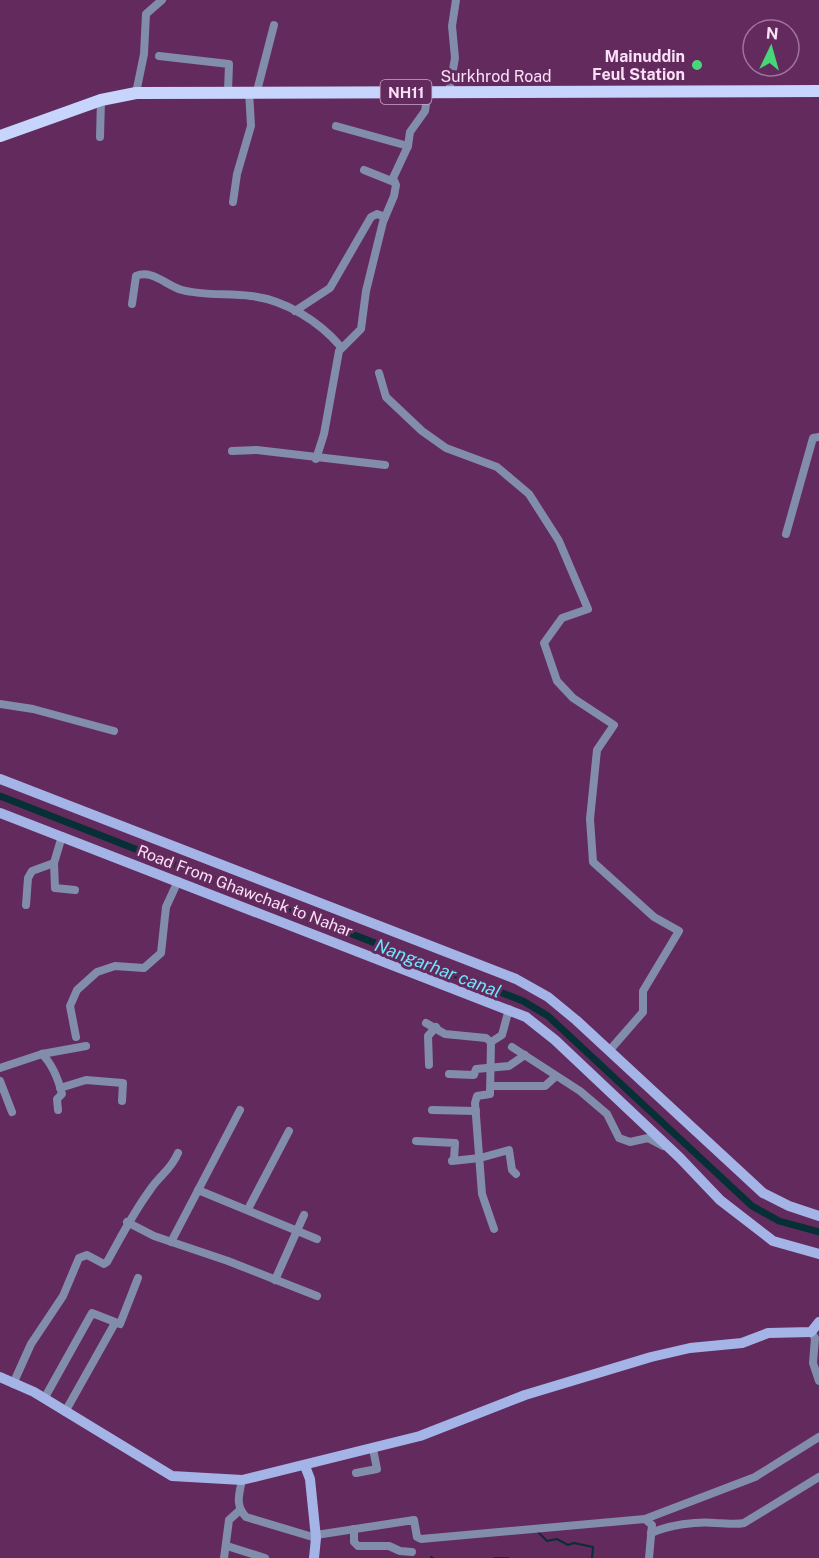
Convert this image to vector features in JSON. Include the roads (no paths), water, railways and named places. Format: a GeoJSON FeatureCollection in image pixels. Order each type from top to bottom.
{"type":"FeatureCollection","features":[{"type":"Feature","properties":{"kind":"main road","name":"Surkhrod Road"},"geometry":{"type":"LineString","coordinates":[[0,136],[102,100],[136,93],[819,91]]}},
{"type":"Feature","properties":{"kind":"street"},"geometry":{"type":"LineString","coordinates":[[136,93],[144,54],[146,14],[162,0]]}},
{"type":"Feature","properties":{"kind":"street"},"geometry":{"type":"LineString","coordinates":[[449,93],[455,58],[452,26],[456,0]]}},
{"type":"Feature","properties":{"kind":"street"},"geometry":{"type":"LineString","coordinates":[[233,202],[237,174],[251,126],[253,91],[274,25]]}},
{"type":"Feature","properties":{"kind":"street"},"geometry":{"type":"LineString","coordinates":[[159,56],[229,64],[228,91]]}},
{"type":"Feature","properties":{"kind":"street"},"geometry":{"type":"LineString","coordinates":[[316,459],[324,434],[341,347],[361,329],[366,291],[385,217],[394,196],[394,174],[408,146],[410,132],[425,111],[428,92]]}},
{"type":"Feature","properties":{"kind":"street"},"geometry":{"type":"LineString","coordinates":[[100,137],[102,100]]}},
{"type":"Feature","properties":{"kind":"street"},"geometry":{"type":"LineString","coordinates":[[336,126],[408,146]]}},
{"type":"Feature","properties":{"kind":"street"},"geometry":{"type":"LineString","coordinates":[[364,170],[394,182]]}},
{"type":"Feature","properties":{"kind":"street"},"geometry":{"type":"LineString","coordinates":[[295,311],[330,288],[344,258],[371,217],[377,214],[385,217]]}},
{"type":"Feature","properties":{"kind":"street"},"geometry":{"type":"LineString","coordinates":[[132,304],[136,276],[139,274],[155,276],[184,290],[262,298],[295,311],[330,334],[341,347]]}},
{"type":"Feature","properties":{"kind":"street"},"geometry":{"type":"LineString","coordinates":[[379,373],[386,397],[422,431],[446,448],[497,467],[529,494],[559,541],[569,570],[581,589],[588,609],[562,618],[544,643],[556,681],[573,698],[614,725],[597,750],[590,819],[593,862],[654,917],[679,931],[643,991],[643,1012],[609,1051]]}},
{"type":"Feature","properties":{"kind":"street"},"geometry":{"type":"LineString","coordinates":[[786,534],[813,438],[819,437]]}},
{"type":"Feature","properties":{"kind":"street"},"geometry":{"type":"LineString","coordinates":[[232,451],[257,450],[316,459],[385,465]]}},
{"type":"Feature","properties":{"kind":"street"},"geometry":{"type":"LineString","coordinates":[[0,704],[33,709],[114,732]]}},
{"type":"Feature","properties":{"kind":"street"},"geometry":{"type":"LineString","coordinates":[[0,779],[516,979],[548,997],[763,1193],[789,1206],[819,1216]]}},
{"type":"Feature","properties":{"kind":"street","name":"Road From Ghawchak to Nahar"},"geometry":{"type":"LineString","coordinates":[[0,813],[526,1017],[555,1041],[672,1151],[720,1200],[773,1241],[819,1254]]}},
{"type":"Feature","properties":{"kind":"street"},"geometry":{"type":"LineString","coordinates":[[62,836],[54,863],[55,888],[75,890]]}},
{"type":"Feature","properties":{"kind":"street"},"geometry":{"type":"LineString","coordinates":[[26,905],[28,878],[32,871],[54,863]]}},
{"type":"Feature","properties":{"kind":"street"},"geometry":{"type":"LineString","coordinates":[[76,1037],[70,1006],[77,990],[97,972],[115,966],[138,970],[161,953],[166,907],[178,881]]}},
{"type":"Feature","properties":{"kind":"street"},"geometry":{"type":"LineString","coordinates":[[491,1042],[502,1035],[509,1009]]}},
{"type":"Feature","properties":{"kind":"street"},"geometry":{"type":"LineString","coordinates":[[426,1023],[445,1034],[486,1038],[491,1042]]}},
{"type":"Feature","properties":{"kind":"street"},"geometry":{"type":"LineString","coordinates":[[429,1065],[428,1036],[436,1027]]}},
{"type":"Feature","properties":{"kind":"street"},"geometry":{"type":"LineString","coordinates":[[491,1042],[490,1094],[477,1096],[476,1111],[482,1194],[494,1229]]}},
{"type":"Feature","properties":{"kind":"street"},"geometry":{"type":"LineString","coordinates":[[0,1068],[42,1054],[86,1046]]}},
{"type":"Feature","properties":{"kind":"street"},"geometry":{"type":"LineString","coordinates":[[512,1047],[555,1077],[580,1091],[607,1114],[619,1138],[630,1142],[648,1138],[672,1151]]}},
{"type":"Feature","properties":{"kind":"street"},"geometry":{"type":"LineString","coordinates":[[42,1054],[51,1064],[62,1094],[57,1099],[58,1110]]}},
{"type":"Feature","properties":{"kind":"street"},"geometry":{"type":"LineString","coordinates":[[474,1075],[476,1069],[509,1066],[525,1054]]}},
{"type":"Feature","properties":{"kind":"street"},"geometry":{"type":"LineString","coordinates":[[449,1074],[474,1075],[491,1082],[545,1086],[555,1077]]}},
{"type":"Feature","properties":{"kind":"street"},"geometry":{"type":"LineString","coordinates":[[60,1088],[86,1080],[123,1083],[122,1101]]}},
{"type":"Feature","properties":{"kind":"street"},"geometry":{"type":"LineString","coordinates":[[0,1081],[12,1112]]}},
{"type":"Feature","properties":{"kind":"street"},"geometry":{"type":"LineString","coordinates":[[171,1242],[240,1110]]}},
{"type":"Feature","properties":{"kind":"street"},"geometry":{"type":"LineString","coordinates":[[432,1110],[476,1111]]}},
{"type":"Feature","properties":{"kind":"street"},"geometry":{"type":"LineString","coordinates":[[248,1209],[289,1131]]}},
{"type":"Feature","properties":{"kind":"street"},"geometry":{"type":"LineString","coordinates":[[416,1141],[455,1143],[453,1160],[480,1158],[509,1150],[512,1170],[516,1173]]}},
{"type":"Feature","properties":{"kind":"street"},"geometry":{"type":"LineString","coordinates":[[13,1384],[31,1344],[63,1296],[79,1258],[87,1255],[104,1264],[107,1262],[127,1222],[152,1186],[172,1168],[178,1153]]}},
{"type":"Feature","properties":{"kind":"street"},"geometry":{"type":"LineString","coordinates":[[198,1190],[317,1239]]}},
{"type":"Feature","properties":{"kind":"street"},"geometry":{"type":"LineString","coordinates":[[275,1280],[304,1215]]}},
{"type":"Feature","properties":{"kind":"street"},"geometry":{"type":"LineString","coordinates":[[127,1222],[171,1242],[317,1296]]}},
{"type":"Feature","properties":{"kind":"street"},"geometry":{"type":"LineString","coordinates":[[44,1399],[92,1313],[120,1324],[138,1278]]}},
{"type":"Feature","properties":{"kind":"street"},"geometry":{"type":"LineString","coordinates":[[811,1332],[819,1322]]}},
{"type":"Feature","properties":{"kind":"street"},"geometry":{"type":"LineString","coordinates":[[65,1412],[115,1323]]}},
{"type":"Feature","properties":{"kind":"street"},"geometry":{"type":"LineString","coordinates":[[0,1377],[44,1399],[172,1476],[242,1480],[420,1436],[525,1395],[651,1357],[690,1348],[742,1342],[768,1333],[811,1332]]}},
{"type":"Feature","properties":{"kind":"street"},"geometry":{"type":"LineString","coordinates":[[811,1332],[815,1338],[813,1363],[819,1381]]}},
{"type":"Feature","properties":{"kind":"street"},"geometry":{"type":"LineString","coordinates":[[242,1480],[238,1502],[240,1510],[246,1517],[316,1537],[414,1520],[417,1538],[421,1539],[645,1519],[755,1477],[819,1437]]}},
{"type":"Feature","properties":{"kind":"street"},"geometry":{"type":"LineString","coordinates":[[356,1473],[377,1469],[373,1449]]}},
{"type":"Feature","properties":{"kind":"street"},"geometry":{"type":"LineString","coordinates":[[305,1466],[310,1479],[316,1537],[314,1558]]}},
{"type":"Feature","properties":{"kind":"street"},"geometry":{"type":"LineString","coordinates":[[651,1533],[662,1528],[744,1523],[819,1478]]}},
{"type":"Feature","properties":{"kind":"street"},"geometry":{"type":"LineString","coordinates":[[224,1558],[229,1520],[240,1510]]}},
{"type":"Feature","properties":{"kind":"street"},"geometry":{"type":"LineString","coordinates":[[645,1519],[652,1525],[649,1558]]}},
{"type":"Feature","properties":{"kind":"street"},"geometry":{"type":"LineString","coordinates":[[354,1529],[354,1542],[358,1546],[389,1546],[400,1551],[412,1552]]}},
{"type":"Feature","properties":{"kind":"street"},"geometry":{"type":"LineString","coordinates":[[227,1546],[265,1558]]}},
{"type":"Feature","properties":{"kind":"waterway","name":"Nangarhar canal"},"geometry":{"type":"LineString","coordinates":[[0,796],[523,1001],[548,1016],[752,1206],[779,1221],[819,1232]]}},
{"type":"Feature","properties":{"kind":"waterway"},"geometry":{"type":"LineString","coordinates":[[538,1532],[547,1541],[557,1539],[568,1545],[574,1543],[593,1547],[592,1558]]}},
{"type":"Feature","properties":{"kind":"waterway"},"geometry":{"type":"LineString","coordinates":[[494,1558],[508,1558]]}},
{"type":"Feature","properties":{"kind":"place","name":"Mainuddin Feul Station"},"geometry":{"type":"Point","coordinates":[697,65]}}]}
